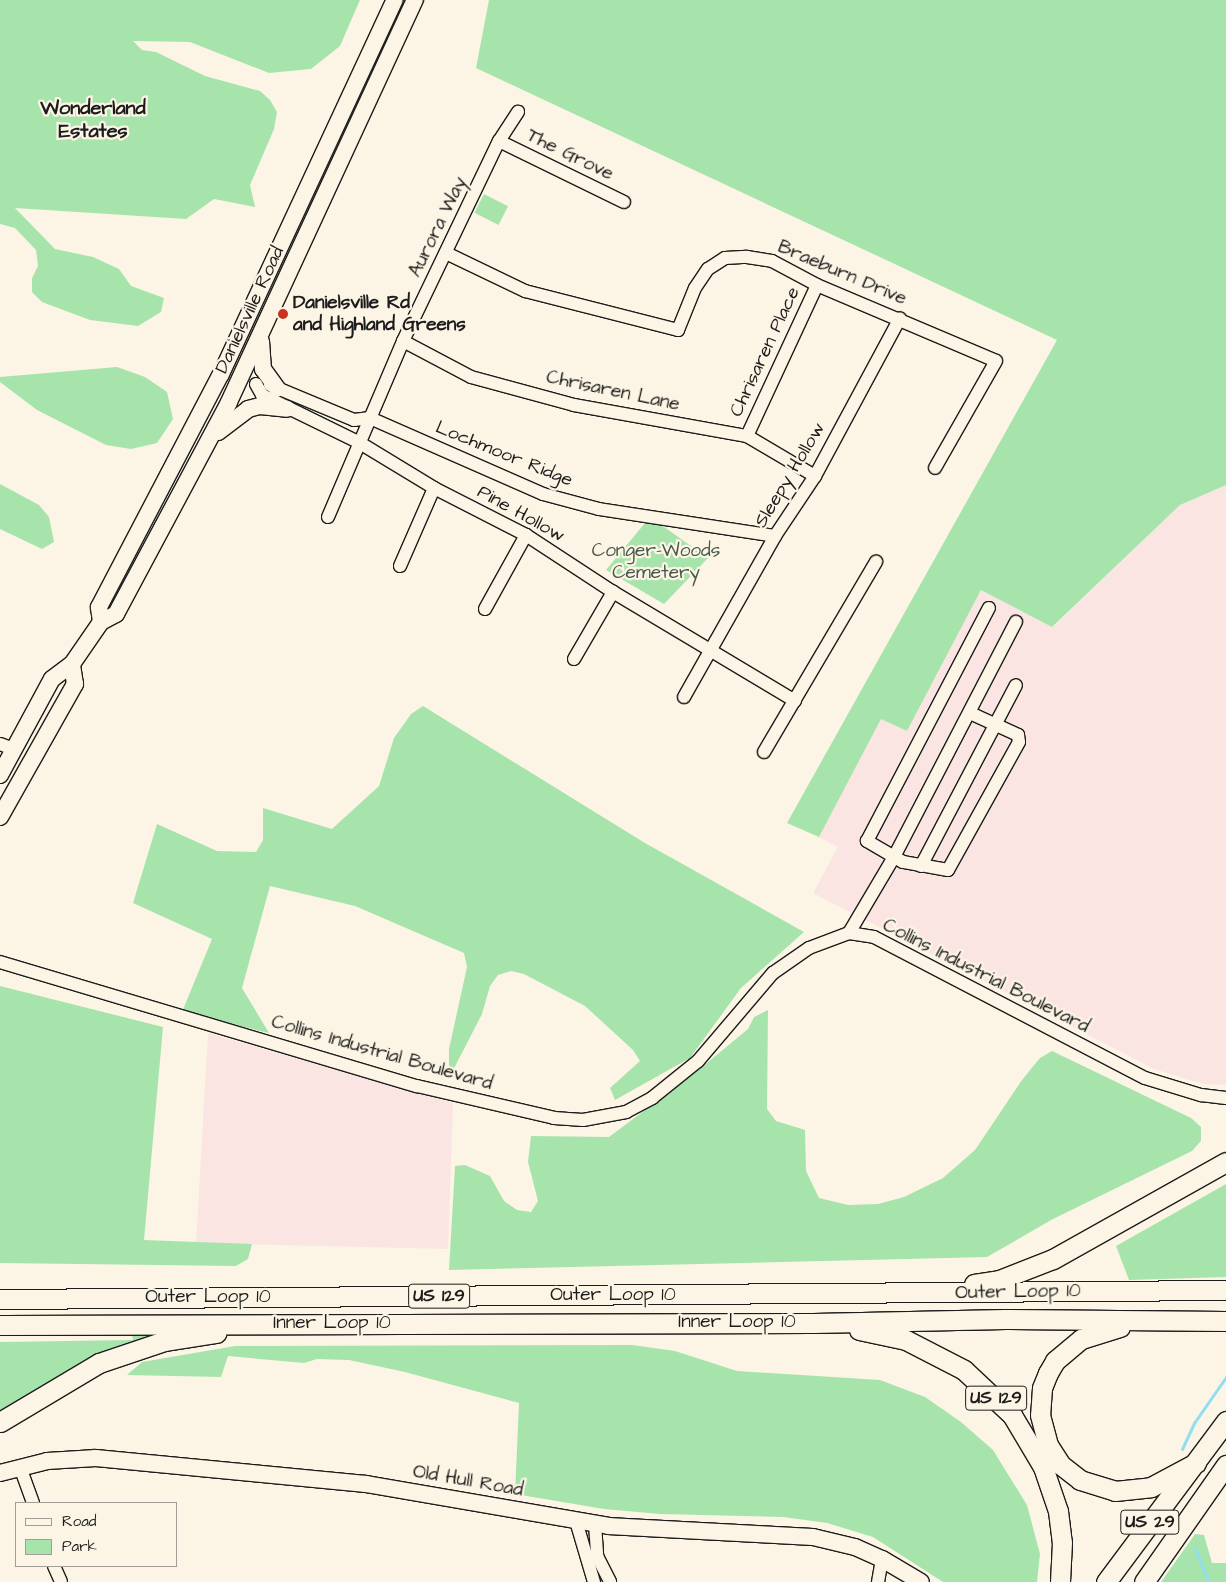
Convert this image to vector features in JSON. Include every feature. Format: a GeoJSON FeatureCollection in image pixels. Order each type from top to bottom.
{"type":"FeatureCollection","features":[{"type":"Feature","properties":{"kind":"highway"},"geometry":{"type":"LineString","coordinates":[[879,1294],[942,1290],[999,1280],[1053,1259],[1226,1162]]}},
{"type":"Feature","properties":{"kind":"highway","name":"Outer Loop 10"},"geometry":{"type":"LineString","coordinates":[[0,1298],[879,1294],[1226,1290]]}},
{"type":"Feature","properties":{"kind":"highway"},"geometry":{"type":"LineString","coordinates":[[814,1323],[1005,1319],[1226,1321]]}},
{"type":"Feature","properties":{"kind":"highway"},"geometry":{"type":"LineString","coordinates":[[1191,1321],[1114,1327],[1081,1339],[1055,1360],[1048,1373],[1041,1394],[1040,1415],[1048,1445],[1058,1460],[1080,1480],[1101,1488],[1129,1491],[1151,1487],[1196,1463]]}},
{"type":"Feature","properties":{"kind":"highway","name":"Inner Loop 10"},"geometry":{"type":"LineString","coordinates":[[0,1325],[814,1323]]}},
{"type":"Feature","properties":{"kind":"highway","name":"US 129"},"geometry":{"type":"LineString","coordinates":[[814,1323],[882,1333],[906,1340],[964,1370],[1012,1415],[1043,1467],[1058,1511],[1062,1542],[1060,1582]]}},
{"type":"Feature","properties":{"kind":"highway"},"geometry":{"type":"LineString","coordinates":[[0,1422],[66,1380],[125,1353],[164,1341],[276,1324]]}},
{"type":"Feature","properties":{"kind":"highway","name":"US 29"},"geometry":{"type":"LineString","coordinates":[[1106,1582],[1226,1421]]}},
{"type":"Feature","properties":{"kind":"highway","name":"US 29"},"geometry":{"type":"LineString","coordinates":[[1144,1582],[1226,1464]]}},
{"type":"Feature","properties":{"kind":"main road","name":"Danielsville Road"},"geometry":{"type":"LineString","coordinates":[[101,622],[99,607],[221,374],[395,0]]}},
{"type":"Feature","properties":{"kind":"main road","name":"Danielsville Road"},"geometry":{"type":"LineString","coordinates":[[0,775],[7,746],[52,679],[72,664],[101,622],[116,614],[210,438],[248,382],[261,335],[415,0]]}},
{"type":"Feature","properties":{"kind":"main road"},"geometry":{"type":"LineString","coordinates":[[261,335],[261,362],[266,375],[277,388]]}},
{"type":"Feature","properties":{"kind":"main road"},"geometry":{"type":"LineString","coordinates":[[210,438],[248,409],[287,408]]}},
{"type":"Feature","properties":{"kind":"main road"},"geometry":{"type":"LineString","coordinates":[[0,817],[75,684],[72,664]]}},
{"type":"Feature","properties":{"kind":"main road","name":"Old Hull Road"},"geometry":{"type":"LineString","coordinates":[[0,1474],[20,1467],[60,1459],[96,1458],[366,1484],[595,1524],[642,1530],[739,1531],[813,1537],[836,1541],[882,1559],[921,1582]]}},
{"type":"Feature","properties":{"kind":"street","name":"Aurora Way"},"geometry":{"type":"LineString","coordinates":[[360,443],[404,340],[499,141],[518,112]]}},
{"type":"Feature","properties":{"kind":"street","name":"The Grove"},"geometry":{"type":"LineString","coordinates":[[499,141],[624,202]]}},
{"type":"Feature","properties":{"kind":"street","name":"Braeburn Drive"},"geometry":{"type":"LineString","coordinates":[[446,253],[525,291],[678,330],[695,288],[708,268],[725,258],[747,257],[772,261],[817,285],[900,318],[996,361],[935,468]]}},
{"type":"Feature","properties":{"kind":"street","name":"Chrisaren Place"},"geometry":{"type":"LineString","coordinates":[[747,436],[817,285]]}},
{"type":"Feature","properties":{"kind":"street","name":"Sleepy Hollow"},"geometry":{"type":"LineString","coordinates":[[708,649],[775,536],[815,476],[900,318]]}},
{"type":"Feature","properties":{"kind":"street","name":"Chrisaren Lane"},"geometry":{"type":"LineString","coordinates":[[404,340],[471,377],[574,405],[747,436],[815,476]]}},
{"type":"Feature","properties":{"kind":"street"},"geometry":{"type":"LineString","coordinates":[[221,374],[248,382],[264,382],[354,420],[370,418]]}},
{"type":"Feature","properties":{"kind":"street","name":"Pine Hollow"},"geometry":{"type":"LineString","coordinates":[[248,382],[262,395],[360,443],[434,488],[526,535],[613,592],[795,701]]}},
{"type":"Feature","properties":{"kind":"street","name":"Lochmoor Ridge"},"geometry":{"type":"LineString","coordinates":[[370,418],[543,494],[599,509],[775,536]]}},
{"type":"Feature","properties":{"kind":"street"},"geometry":{"type":"LineString","coordinates":[[328,517],[360,443]]}},
{"type":"Feature","properties":{"kind":"street"},"geometry":{"type":"LineString","coordinates":[[400,566],[434,488]]}},
{"type":"Feature","properties":{"kind":"street"},"geometry":{"type":"LineString","coordinates":[[485,609],[526,535]]}},
{"type":"Feature","properties":{"kind":"street"},"geometry":{"type":"LineString","coordinates":[[764,752],[876,562]]}},
{"type":"Feature","properties":{"kind":"street"},"geometry":{"type":"LineString","coordinates":[[574,659],[613,592]]}},
{"type":"Feature","properties":{"kind":"street"},"geometry":{"type":"LineString","coordinates":[[970,713],[1018,735],[1019,742],[948,870],[921,866],[894,857],[867,841],[990,608]]}},
{"type":"Feature","properties":{"kind":"street"},"geometry":{"type":"LineString","coordinates":[[849,933],[894,857],[1016,622]]}},
{"type":"Feature","properties":{"kind":"street"},"geometry":{"type":"LineString","coordinates":[[684,697],[708,649]]}},
{"type":"Feature","properties":{"kind":"street"},"geometry":{"type":"LineString","coordinates":[[921,866],[1016,685]]}},
{"type":"Feature","properties":{"kind":"street","name":"Collins Industrial Boulevard"},"geometry":{"type":"LineString","coordinates":[[0,962],[417,1086],[554,1118],[583,1120],[626,1112],[652,1098],[704,1054],[772,974],[808,948],[849,933],[874,936],[1145,1078],[1201,1095],[1226,1098]]}},
{"type":"Feature","properties":{"kind":"street"},"geometry":{"type":"LineString","coordinates":[[20,1467],[33,1502]]}},
{"type":"Feature","properties":{"kind":"street"},"geometry":{"type":"LineString","coordinates":[[576,1520],[594,1582]]}},
{"type":"Feature","properties":{"kind":"street"},"geometry":{"type":"LineString","coordinates":[[595,1524],[597,1556],[610,1582]]}},
{"type":"Feature","properties":{"kind":"street"},"geometry":{"type":"LineString","coordinates":[[878,1582],[882,1559]]}},
{"type":"Feature","properties":{"kind":"street"},"geometry":{"type":"LineString","coordinates":[[54,1567],[61,1582]]}},
{"type":"Feature","properties":{"kind":"shaded area"},"geometry":{"type":"Polygon","coordinates":[[[1226,485],[1226,1085],[1203,1084],[1154,1069],[813,893],[838,847],[819,837],[881,718],[907,731],[981,590],[1053,627],[1180,505],[1226,485]]]}},
{"type":"Feature","properties":{"kind":"shaded area"},"geometry":{"type":"Polygon","coordinates":[[[208,1033],[453,1103],[448,1249],[196,1243],[208,1033]]]}},
{"type":"Feature","properties":{"kind":"green space"},"geometry":{"type":"Polygon","coordinates":[[[0,0],[360,0],[340,46],[311,69],[269,73],[190,42],[133,41],[142,50],[156,52],[205,76],[260,91],[270,100],[277,112],[274,129],[250,185],[255,207],[214,199],[186,219],[15,208],[55,249],[93,257],[119,269],[131,286],[164,298],[161,312],[138,326],[90,320],[42,302],[32,292],[32,278],[38,266],[36,250],[15,228],[0,224],[0,0]]]}},
{"type":"Feature","properties":{"kind":"green space"},"geometry":{"type":"Polygon","coordinates":[[[489,0],[1226,0],[1226,485],[1180,505],[1052,627],[981,590],[907,731],[881,719],[819,837],[787,823],[1057,340],[476,68],[489,0]]]}},
{"type":"Feature","properties":{"kind":"green space"},"geometry":{"type":"Polygon","coordinates":[[[484,194],[508,206],[499,225],[474,213],[484,194]]]}},
{"type":"Feature","properties":{"kind":"green space"},"geometry":{"type":"Polygon","coordinates":[[[117,367],[145,377],[167,392],[173,419],[157,443],[131,449],[106,445],[37,410],[0,382],[0,377],[117,367]]]}},
{"type":"Feature","properties":{"kind":"green space"},"geometry":{"type":"Polygon","coordinates":[[[0,484],[39,505],[49,517],[54,542],[42,549],[0,529],[0,484]]]}},
{"type":"Feature","properties":{"kind":"green space","name":"Conger-Woods Cemetery"},"geometry":{"type":"Polygon","coordinates":[[[650,517],[708,558],[664,604],[606,570],[650,517]]]}},
{"type":"Feature","properties":{"kind":"green space"},"geometry":{"type":"Polygon","coordinates":[[[423,706],[645,843],[804,932],[741,988],[690,1058],[615,1100],[610,1088],[640,1061],[633,1050],[585,1006],[524,974],[511,971],[498,975],[490,986],[482,1014],[449,1078],[449,1049],[467,967],[464,953],[355,906],[270,886],[242,988],[269,1033],[182,1012],[212,939],[133,903],[157,824],[217,851],[256,852],[263,840],[263,808],[332,829],[379,786],[394,738],[411,714],[423,706]]]}},
{"type":"Feature","properties":{"kind":"green space"},"geometry":{"type":"Polygon","coordinates":[[[0,986],[163,1027],[144,1240],[252,1244],[248,1259],[236,1266],[0,1263],[0,986]]]}},
{"type":"Feature","properties":{"kind":"green space"},"geometry":{"type":"Polygon","coordinates":[[[768,1010],[767,1109],[776,1121],[805,1130],[806,1171],[819,1198],[848,1205],[878,1204],[904,1197],[943,1178],[975,1150],[1022,1080],[1040,1058],[1052,1051],[1191,1118],[1201,1127],[1201,1141],[1192,1151],[1053,1219],[987,1257],[449,1270],[455,1166],[465,1165],[490,1176],[504,1201],[517,1210],[531,1212],[538,1201],[528,1162],[531,1136],[609,1137],[696,1072],[748,1029],[754,1017],[768,1010]]]}},
{"type":"Feature","properties":{"kind":"green space"},"geometry":{"type":"Polygon","coordinates":[[[1226,1184],[1226,1277],[1129,1280],[1116,1246],[1226,1184]]]}},
{"type":"Feature","properties":{"kind":"green space"},"geometry":{"type":"Polygon","coordinates":[[[0,1331],[171,1331],[0,1417],[0,1342],[133,1340],[132,1335],[0,1335],[0,1331]]]}},
{"type":"Feature","properties":{"kind":"green space"},"geometry":{"type":"Polygon","coordinates":[[[632,1345],[675,1351],[737,1371],[880,1380],[925,1397],[961,1422],[993,1450],[1027,1505],[1040,1554],[1037,1582],[943,1582],[873,1537],[827,1523],[783,1517],[660,1514],[604,1509],[515,1494],[519,1403],[405,1372],[349,1360],[317,1359],[304,1363],[228,1356],[221,1377],[127,1375],[142,1362],[235,1346],[632,1345]]]}},
{"type":"Feature","properties":{"kind":"green space"},"geometry":{"type":"Polygon","coordinates":[[[1195,1534],[1204,1535],[1212,1563],[1226,1563],[1226,1582],[1161,1582],[1195,1534]]]}},
{"type":"Feature","properties":{"kind":"waterway"},"geometry":{"type":"LineString","coordinates":[[1182,1449],[1194,1423],[1226,1377]]}},
{"type":"Feature","properties":{"kind":"waterway"},"geometry":{"type":"LineString","coordinates":[[1195,1549],[1209,1582]]}},
{"type":"Feature","properties":{"kind":"place","name":"Danielsville Rd and Highland Greens"},"geometry":{"type":"Point","coordinates":[283,314]}},
{"type":"Feature","properties":{"kind":"district","name":"Wonderland Estates"},"geometry":{"type":"Point","coordinates":[93,120]}}]}
